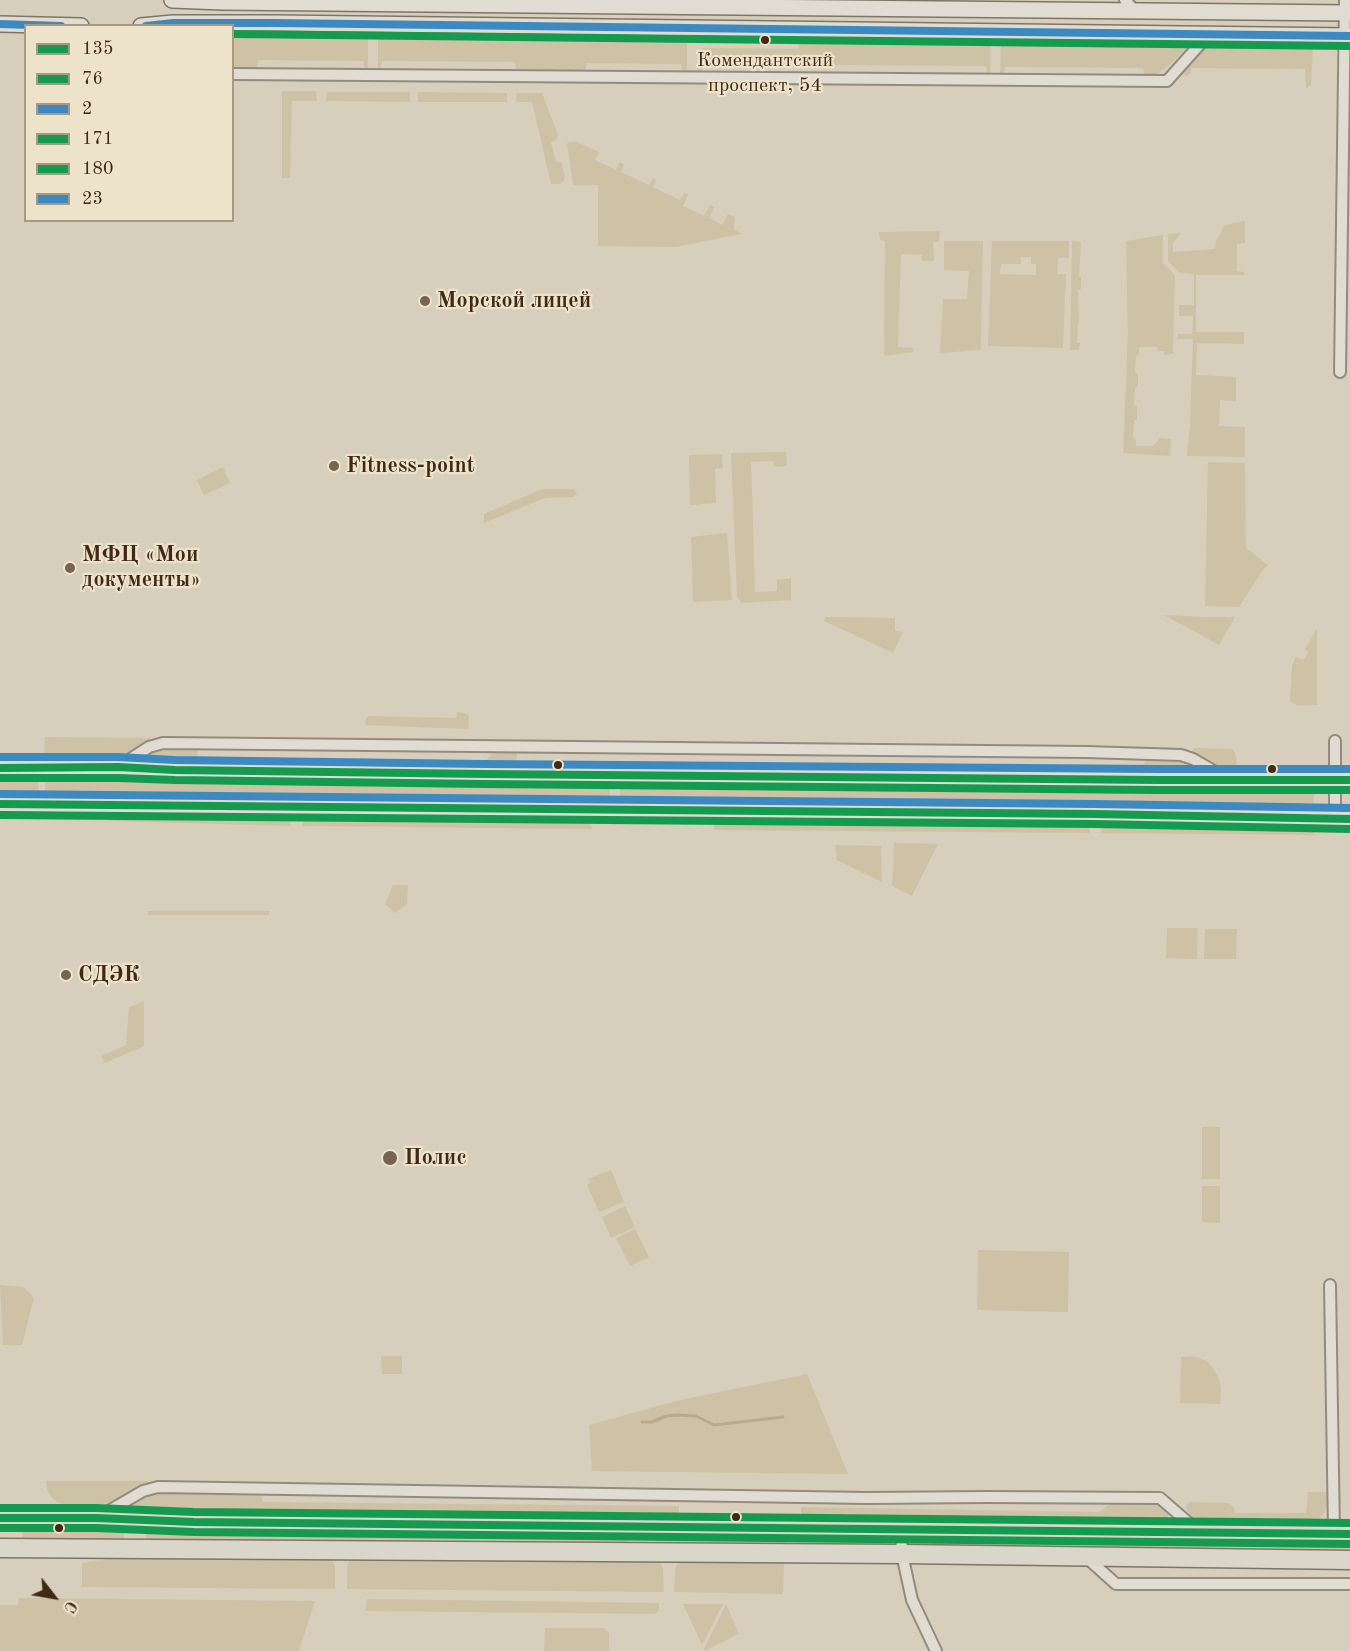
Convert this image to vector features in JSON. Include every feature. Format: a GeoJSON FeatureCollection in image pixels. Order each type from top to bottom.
{"type":"FeatureCollection","features":[{"type":"Feature","properties":{"kind":"main road"},"geometry":{"type":"LineString","coordinates":[[0,1518],[1342,1534]]}},
{"type":"Feature","properties":{"kind":"main road"},"geometry":{"type":"LineString","coordinates":[[142,1548],[133,1535],[134,1530],[143,1520]]}},
{"type":"Feature","properties":{"kind":"main road"},"geometry":{"type":"LineString","coordinates":[[634,1526],[644,1534],[644,1545],[635,1552]]}},
{"type":"Feature","properties":{"kind":"main road"},"geometry":{"type":"LineString","coordinates":[[0,1548],[902,1554],[1350,1560]]}},
{"type":"Feature","properties":{"kind":"street"},"geometry":{"type":"LineString","coordinates":[[172,0],[1130,5],[1346,9],[1340,372]]}},
{"type":"Feature","properties":{"kind":"street"},"geometry":{"type":"LineString","coordinates":[[162,24],[276,23],[1347,36]]}},
{"type":"Feature","properties":{"kind":"street"},"geometry":{"type":"LineString","coordinates":[[0,24],[24,25]]}},
{"type":"Feature","properties":{"kind":"street"},"geometry":{"type":"LineString","coordinates":[[234,74],[1167,81],[1210,33]]}},
{"type":"Feature","properties":{"kind":"street"},"geometry":{"type":"LineString","coordinates":[[0,804],[1342,819],[1334,779],[1335,741]]}},
{"type":"Feature","properties":{"kind":"street"},"geometry":{"type":"LineString","coordinates":[[118,767],[148,747],[163,743],[1087,752],[1181,754],[1229,779]]}},
{"type":"Feature","properties":{"kind":"street"},"geometry":{"type":"LineString","coordinates":[[0,768],[118,767],[175,770],[485,774],[1350,780]]}},
{"type":"Feature","properties":{"kind":"street"},"geometry":{"type":"LineString","coordinates":[[1330,1285],[1342,1534]]}},
{"type":"Feature","properties":{"kind":"street"},"geometry":{"type":"LineString","coordinates":[[96,1518],[143,1491],[158,1487],[867,1498],[1160,1498],[1198,1532]]}},
{"type":"Feature","properties":{"kind":"street"},"geometry":{"type":"LineString","coordinates":[[901,1528],[902,1554],[912,1600],[936,1651]]}},
{"type":"Feature","properties":{"kind":"street"},"geometry":{"type":"LineString","coordinates":[[1087,1558],[1116,1584],[1350,1584]]}},
{"type":"Feature","properties":{"kind":"shaded area"},"geometry":{"type":"Polygon","coordinates":[[[234,34],[368,35],[368,69],[364,67],[363,61],[259,60],[256,68],[234,68],[234,34]]]}},
{"type":"Feature","properties":{"kind":"shaded area"},"geometry":{"type":"Polygon","coordinates":[[[378,35],[687,37],[687,72],[682,71],[681,64],[587,63],[582,72],[520,71],[516,69],[515,62],[382,61],[378,69],[378,35]]]}},
{"type":"Feature","properties":{"kind":"shaded area"},"geometry":{"type":"Polygon","coordinates":[[[829,38],[991,40],[990,75],[987,73],[986,66],[703,64],[702,71],[697,72],[698,53],[703,48],[798,49],[799,43],[829,38]]]}},
{"type":"Feature","properties":{"kind":"shaded area"},"geometry":{"type":"Polygon","coordinates":[[[1001,40],[1184,41],[1188,46],[1172,63],[1153,75],[1145,75],[1143,68],[1005,67],[1004,73],[1000,75],[1001,40]]]}},
{"type":"Feature","properties":{"kind":"shaded area"},"geometry":{"type":"Polygon","coordinates":[[[1222,42],[1313,43],[1311,85],[1306,89],[1305,69],[1191,68],[1187,76],[1181,74],[1202,50],[1209,45],[1222,42]]]}},
{"type":"Feature","properties":{"kind":"shaded area"},"geometry":{"type":"Polygon","coordinates":[[[282,91],[316,91],[317,101],[292,101],[290,178],[282,178],[282,91]]]}},
{"type":"Feature","properties":{"kind":"shaded area"},"geometry":{"type":"Polygon","coordinates":[[[327,92],[410,92],[410,102],[326,101],[327,92]]]}},
{"type":"Feature","properties":{"kind":"shaded area"},"geometry":{"type":"Polygon","coordinates":[[[418,92],[507,93],[507,102],[418,102],[418,92]]]}},
{"type":"Feature","properties":{"kind":"shaded area"},"geometry":{"type":"Polygon","coordinates":[[[517,93],[542,93],[558,135],[557,139],[551,143],[556,161],[562,163],[565,178],[561,184],[551,184],[532,102],[516,102],[517,93]]]}},
{"type":"Feature","properties":{"kind":"shaded area"},"geometry":{"type":"Polygon","coordinates":[[[575,141],[599,152],[595,160],[616,170],[620,162],[624,164],[621,172],[649,185],[653,178],[656,180],[653,187],[680,200],[684,193],[688,194],[683,206],[704,216],[710,205],[714,207],[709,218],[722,225],[728,214],[735,217],[734,230],[741,234],[676,247],[598,246],[598,185],[573,185],[567,143],[575,141]]]}},
{"type":"Feature","properties":{"kind":"shaded area"},"geometry":{"type":"Polygon","coordinates":[[[1245,221],[1245,243],[1237,244],[1237,271],[1244,272],[1245,275],[1196,275],[1196,332],[1244,332],[1244,344],[1197,343],[1196,375],[1236,377],[1236,401],[1220,400],[1219,426],[1245,427],[1245,457],[1187,456],[1193,339],[1178,339],[1178,334],[1192,334],[1193,316],[1179,316],[1179,305],[1194,305],[1194,274],[1180,273],[1168,261],[1168,234],[1181,233],[1173,243],[1173,252],[1215,249],[1216,241],[1225,225],[1245,221]]]}},
{"type":"Feature","properties":{"kind":"shaded area"},"geometry":{"type":"Polygon","coordinates":[[[940,231],[939,242],[933,242],[934,261],[922,261],[922,255],[901,254],[898,347],[914,348],[913,352],[884,356],[885,241],[880,240],[879,232],[940,231]]]}},
{"type":"Feature","properties":{"kind":"shaded area"},"geometry":{"type":"Polygon","coordinates":[[[1163,235],[1163,263],[1175,275],[1173,354],[1164,355],[1164,351],[1158,351],[1157,347],[1139,347],[1135,372],[1138,375],[1138,386],[1135,389],[1134,405],[1137,407],[1137,419],[1134,421],[1133,437],[1136,440],[1136,446],[1153,446],[1160,438],[1171,439],[1170,456],[1123,453],[1128,335],[1126,241],[1163,235]]]}},
{"type":"Feature","properties":{"kind":"shaded area"},"geometry":{"type":"Polygon","coordinates":[[[944,241],[983,241],[981,350],[940,353],[943,299],[967,299],[969,271],[944,270],[944,241]]]}},
{"type":"Feature","properties":{"kind":"shaded area"},"geometry":{"type":"Polygon","coordinates":[[[992,241],[1069,241],[1069,258],[1058,258],[1057,274],[1066,274],[1063,348],[988,346],[992,241]],[[1021,257],[1021,264],[1001,264],[1000,274],[1036,275],[1036,264],[1031,264],[1031,257],[1021,257]]]}},
{"type":"Feature","properties":{"kind":"shaded area"},"geometry":{"type":"Polygon","coordinates":[[[1072,241],[1081,242],[1079,277],[1081,277],[1081,289],[1078,290],[1077,343],[1080,343],[1079,350],[1070,350],[1072,241]]]}},
{"type":"Feature","properties":{"kind":"shaded area"},"geometry":{"type":"Polygon","coordinates":[[[786,452],[787,466],[774,467],[773,461],[751,462],[755,592],[777,591],[777,580],[791,578],[791,600],[742,603],[737,597],[731,453],[786,452]]]}},
{"type":"Feature","properties":{"kind":"shaded area"},"geometry":{"type":"Polygon","coordinates":[[[722,454],[723,468],[715,469],[716,503],[690,505],[689,455],[722,454]]]}},
{"type":"Feature","properties":{"kind":"shaded area"},"geometry":{"type":"Polygon","coordinates":[[[1208,462],[1245,463],[1246,548],[1268,565],[1239,607],[1205,606],[1208,462]]]}},
{"type":"Feature","properties":{"kind":"shaded area"},"geometry":{"type":"Polygon","coordinates":[[[223,467],[230,483],[204,495],[197,480],[223,467]]]}},
{"type":"Feature","properties":{"kind":"shaded area"},"geometry":{"type":"Polygon","coordinates":[[[542,489],[574,489],[577,493],[574,497],[545,498],[484,523],[484,514],[542,489]]]}},
{"type":"Feature","properties":{"kind":"shaded area"},"geometry":{"type":"Polygon","coordinates":[[[727,533],[732,600],[693,602],[691,537],[727,533]]]}},
{"type":"Feature","properties":{"kind":"shaded area"},"geometry":{"type":"Polygon","coordinates":[[[1164,615],[1205,617],[1235,617],[1219,645],[1164,615]]]}},
{"type":"Feature","properties":{"kind":"shaded area"},"geometry":{"type":"Polygon","coordinates":[[[825,617],[895,618],[895,631],[903,632],[893,653],[824,621],[825,617]]]}},
{"type":"Feature","properties":{"kind":"shaded area"},"geometry":{"type":"Polygon","coordinates":[[[1317,629],[1317,705],[1297,705],[1290,700],[1292,665],[1296,657],[1303,660],[1308,652],[1305,649],[1317,629]]]}},
{"type":"Feature","properties":{"kind":"shaded area"},"geometry":{"type":"Polygon","coordinates":[[[457,712],[469,716],[468,729],[366,725],[365,720],[368,716],[456,718],[457,712]]]}},
{"type":"Feature","properties":{"kind":"shaded area"},"geometry":{"type":"Polygon","coordinates":[[[45,737],[150,738],[150,740],[128,753],[107,759],[44,757],[45,737]]]}},
{"type":"Feature","properties":{"kind":"shaded area"},"geometry":{"type":"Polygon","coordinates":[[[1194,748],[1233,749],[1237,769],[1220,766],[1193,751],[1194,748]]]}},
{"type":"Feature","properties":{"kind":"shaded area"},"geometry":{"type":"Polygon","coordinates":[[[197,750],[198,759],[485,763],[494,753],[517,753],[517,763],[485,768],[183,763],[143,759],[154,752],[197,750]]]}},
{"type":"Feature","properties":{"kind":"shaded area"},"geometry":{"type":"Polygon","coordinates":[[[1150,759],[1176,760],[1197,769],[1158,775],[627,769],[627,763],[1144,768],[1145,762],[1150,759]]]}},
{"type":"Feature","properties":{"kind":"shaded area"},"geometry":{"type":"Polygon","coordinates":[[[0,776],[39,776],[38,798],[0,798],[0,776]]]}},
{"type":"Feature","properties":{"kind":"shaded area"},"geometry":{"type":"Polygon","coordinates":[[[45,777],[610,782],[610,803],[45,798],[45,777]]]}},
{"type":"Feature","properties":{"kind":"shaded area"},"geometry":{"type":"Polygon","coordinates":[[[620,782],[1314,788],[1314,810],[620,804],[620,782]]]}},
{"type":"Feature","properties":{"kind":"shaded area"},"geometry":{"type":"Polygon","coordinates":[[[135,812],[288,814],[291,826],[109,821],[106,818],[107,814],[135,812]]]}},
{"type":"Feature","properties":{"kind":"shaded area"},"geometry":{"type":"Polygon","coordinates":[[[305,814],[580,816],[588,821],[592,829],[302,826],[305,814]]]}},
{"type":"Feature","properties":{"kind":"shaded area"},"geometry":{"type":"Polygon","coordinates":[[[748,819],[1088,822],[1090,833],[714,830],[714,823],[748,819]]]}},
{"type":"Feature","properties":{"kind":"shaded area"},"geometry":{"type":"Polygon","coordinates":[[[1103,822],[1194,823],[1228,828],[1314,829],[1314,835],[1101,833],[1103,822]]]}},
{"type":"Feature","properties":{"kind":"shaded area"},"geometry":{"type":"Polygon","coordinates":[[[894,843],[938,844],[912,896],[892,886],[894,843]]]}},
{"type":"Feature","properties":{"kind":"shaded area"},"geometry":{"type":"Polygon","coordinates":[[[835,845],[881,846],[882,882],[837,860],[835,845]]]}},
{"type":"Feature","properties":{"kind":"shaded area"},"geometry":{"type":"Polygon","coordinates":[[[393,885],[408,885],[407,904],[395,913],[385,904],[393,885]]]}},
{"type":"Feature","properties":{"kind":"shaded area"},"geometry":{"type":"Polygon","coordinates":[[[148,911],[269,911],[269,915],[148,915],[148,911]]]}},
{"type":"Feature","properties":{"kind":"shaded area"},"geometry":{"type":"Polygon","coordinates":[[[1167,928],[1198,928],[1197,959],[1166,958],[1167,928]]]}},
{"type":"Feature","properties":{"kind":"shaded area"},"geometry":{"type":"Polygon","coordinates":[[[1205,929],[1237,929],[1236,959],[1204,959],[1205,929]]]}},
{"type":"Feature","properties":{"kind":"shaded area"},"geometry":{"type":"Polygon","coordinates":[[[144,1001],[144,1046],[105,1063],[101,1056],[126,1045],[129,1007],[144,1001]]]}},
{"type":"Feature","properties":{"kind":"shaded area"},"geometry":{"type":"Polygon","coordinates":[[[1202,1127],[1220,1127],[1220,1179],[1202,1179],[1202,1127]]]}},
{"type":"Feature","properties":{"kind":"shaded area"},"geometry":{"type":"Polygon","coordinates":[[[611,1170],[624,1202],[599,1212],[587,1185],[590,1183],[588,1179],[611,1170]]]}},
{"type":"Feature","properties":{"kind":"shaded area"},"geometry":{"type":"Polygon","coordinates":[[[1202,1186],[1220,1186],[1220,1223],[1202,1222],[1202,1186]]]}},
{"type":"Feature","properties":{"kind":"shaded area"},"geometry":{"type":"Polygon","coordinates":[[[625,1206],[635,1227],[611,1238],[602,1217],[625,1206]]]}},
{"type":"Feature","properties":{"kind":"shaded area"},"geometry":{"type":"Polygon","coordinates":[[[635,1229],[649,1257],[630,1266],[616,1238],[635,1229]]]}},
{"type":"Feature","properties":{"kind":"shaded area"},"geometry":{"type":"Polygon","coordinates":[[[978,1250],[1069,1252],[1068,1312],[977,1310],[978,1250]]]}},
{"type":"Feature","properties":{"kind":"shaded area"},"geometry":{"type":"Polygon","coordinates":[[[0,1285],[24,1287],[34,1298],[22,1345],[3,1345],[0,1285]]]}},
{"type":"Feature","properties":{"kind":"shaded area"},"geometry":{"type":"Polygon","coordinates":[[[381,1356],[402,1356],[402,1374],[382,1374],[381,1356]]]}},
{"type":"Feature","properties":{"kind":"shaded area"},"geometry":{"type":"Polygon","coordinates":[[[1193,1356],[1207,1361],[1213,1368],[1221,1388],[1220,1404],[1180,1403],[1181,1357],[1193,1356]]]}},
{"type":"Feature","properties":{"kind":"shaded area"},"geometry":{"type":"Polygon","coordinates":[[[807,1374],[848,1474],[592,1471],[589,1425],[676,1401],[807,1374]]]}},
{"type":"Feature","properties":{"kind":"shaded area"},"geometry":{"type":"Polygon","coordinates":[[[46,1481],[148,1481],[148,1483],[107,1503],[89,1506],[66,1505],[57,1502],[51,1497],[46,1481]]]}},
{"type":"Feature","properties":{"kind":"shaded area"},"geometry":{"type":"Polygon","coordinates":[[[1308,1492],[1327,1492],[1325,1511],[1320,1518],[1312,1522],[1204,1521],[1193,1517],[1186,1509],[1186,1505],[1190,1502],[1228,1503],[1234,1507],[1235,1513],[1306,1513],[1308,1492]]]}},
{"type":"Feature","properties":{"kind":"shaded area"},"geometry":{"type":"Polygon","coordinates":[[[163,1493],[255,1493],[261,1495],[263,1502],[679,1506],[679,1516],[193,1512],[167,1508],[126,1508],[127,1505],[142,1498],[163,1493]]]}},
{"type":"Feature","properties":{"kind":"shaded area"},"geometry":{"type":"Polygon","coordinates":[[[1111,1503],[1156,1503],[1162,1506],[1168,1518],[1166,1521],[801,1517],[801,1507],[1099,1512],[1111,1503]]]}},
{"type":"Feature","properties":{"kind":"shaded area"},"geometry":{"type":"Polygon","coordinates":[[[22,1529],[124,1530],[124,1539],[22,1538],[22,1529]]]}},
{"type":"Feature","properties":{"kind":"shaded area"},"geometry":{"type":"Polygon","coordinates":[[[146,1531],[627,1535],[627,1543],[146,1539],[146,1531]]]}},
{"type":"Feature","properties":{"kind":"shaded area"},"geometry":{"type":"Polygon","coordinates":[[[656,1536],[786,1537],[786,1544],[656,1543],[656,1536]]]}},
{"type":"Feature","properties":{"kind":"shaded area"},"geometry":{"type":"Polygon","coordinates":[[[795,1537],[884,1538],[885,1546],[795,1545],[795,1537]]]}},
{"type":"Feature","properties":{"kind":"shaded area"},"geometry":{"type":"Polygon","coordinates":[[[934,1538],[1350,1542],[1350,1550],[934,1546],[934,1538]]]}},
{"type":"Feature","properties":{"kind":"shaded area"},"geometry":{"type":"Polygon","coordinates":[[[120,1557],[331,1559],[335,1566],[335,1589],[82,1587],[82,1563],[120,1557]]]}},
{"type":"Feature","properties":{"kind":"shaded area"},"geometry":{"type":"Polygon","coordinates":[[[350,1559],[660,1562],[663,1568],[664,1592],[347,1589],[347,1566],[350,1559]]]}},
{"type":"Feature","properties":{"kind":"shaded area"},"geometry":{"type":"Polygon","coordinates":[[[678,1563],[784,1563],[783,1594],[674,1592],[675,1569],[678,1563]]]}},
{"type":"Feature","properties":{"kind":"shaded area"},"geometry":{"type":"Polygon","coordinates":[[[19,1598],[315,1601],[299,1651],[0,1651],[0,1605],[18,1605],[19,1598]]]}},
{"type":"Feature","properties":{"kind":"shaded area"},"geometry":{"type":"Polygon","coordinates":[[[367,1599],[659,1603],[659,1610],[655,1614],[365,1611],[367,1599]]]}},
{"type":"Feature","properties":{"kind":"shaded area"},"geometry":{"type":"Polygon","coordinates":[[[683,1604],[723,1604],[702,1645],[683,1604]]]}},
{"type":"Feature","properties":{"kind":"shaded area"},"geometry":{"type":"Polygon","coordinates":[[[726,1604],[739,1634],[705,1651],[704,1649],[726,1604]]]}},
{"type":"Feature","properties":{"kind":"shaded area"},"geometry":{"type":"Polygon","coordinates":[[[545,1628],[604,1628],[609,1633],[609,1651],[544,1651],[545,1628]]]}},
{"type":"Feature","properties":{"kind":"waterway"},"geometry":{"type":"LineString","coordinates":[[642,1422],[652,1422],[666,1416],[678,1415],[696,1416],[714,1425],[783,1417]]}},
{"type":"Feature","properties":{"kind":"transit line","name":"23"},"geometry":{"type":"LineString","coordinates":[[164,24],[275,23],[1350,36]]}},
{"type":"Feature","properties":{"kind":"transit line","name":"23"},"geometry":{"type":"LineString","coordinates":[[0,24],[24,25]]}},
{"type":"Feature","properties":{"kind":"transit line","name":"76"},"geometry":{"type":"LineString","coordinates":[[234,34],[1350,46]]}},
{"type":"Feature","properties":{"kind":"transit line","name":"2"},"geometry":{"type":"LineString","coordinates":[[0,757],[485,764],[1350,769]]}},
{"type":"Feature","properties":{"kind":"transit line","name":"135"},"geometry":{"type":"LineString","coordinates":[[0,768],[118,767],[175,770],[485,774],[1350,780]]}},
{"type":"Feature","properties":{"kind":"transit line","name":"76"},"geometry":{"type":"LineString","coordinates":[[0,778],[1350,790]]}},
{"type":"Feature","properties":{"kind":"transit line","name":"2"},"geometry":{"type":"LineString","coordinates":[[0,794],[1350,808]]}},
{"type":"Feature","properties":{"kind":"transit line","name":"135"},"geometry":{"type":"LineString","coordinates":[[0,804],[1095,814],[1350,819]]}},
{"type":"Feature","properties":{"kind":"transit line","name":"76"},"geometry":{"type":"LineString","coordinates":[[0,815],[1095,824],[1350,829]]}},
{"type":"Feature","properties":{"kind":"transit line","name":"180"},"geometry":{"type":"LineString","coordinates":[[0,1508],[96,1508],[194,1512],[1350,1523]]}},
{"type":"Feature","properties":{"kind":"transit line","name":"135"},"geometry":{"type":"LineString","coordinates":[[0,1518],[1350,1534]]}},
{"type":"Feature","properties":{"kind":"transit line","name":"171"},"geometry":{"type":"LineString","coordinates":[[0,1528],[1350,1544]]}},
{"type":"Feature","properties":{"kind":"place","name":"Комендантский проспект, 54"},"geometry":{"type":"Point","coordinates":[765,40]}},
{"type":"Feature","properties":{"kind":"place","name":"Морской лицей"},"geometry":{"type":"Point","coordinates":[425,301]}},
{"type":"Feature","properties":{"kind":"place","name":"Fitness-point"},"geometry":{"type":"Point","coordinates":[334,466]}},
{"type":"Feature","properties":{"kind":"place","name":"МФЦ «Мои документы»"},"geometry":{"type":"Point","coordinates":[70,568]}},
{"type":"Feature","properties":{"kind":"place","name":"СДЭК"},"geometry":{"type":"Point","coordinates":[66,975]}},
{"type":"Feature","properties":{"kind":"place","name":"Полис"},"geometry":{"type":"Point","coordinates":[390,1158]}}]}
